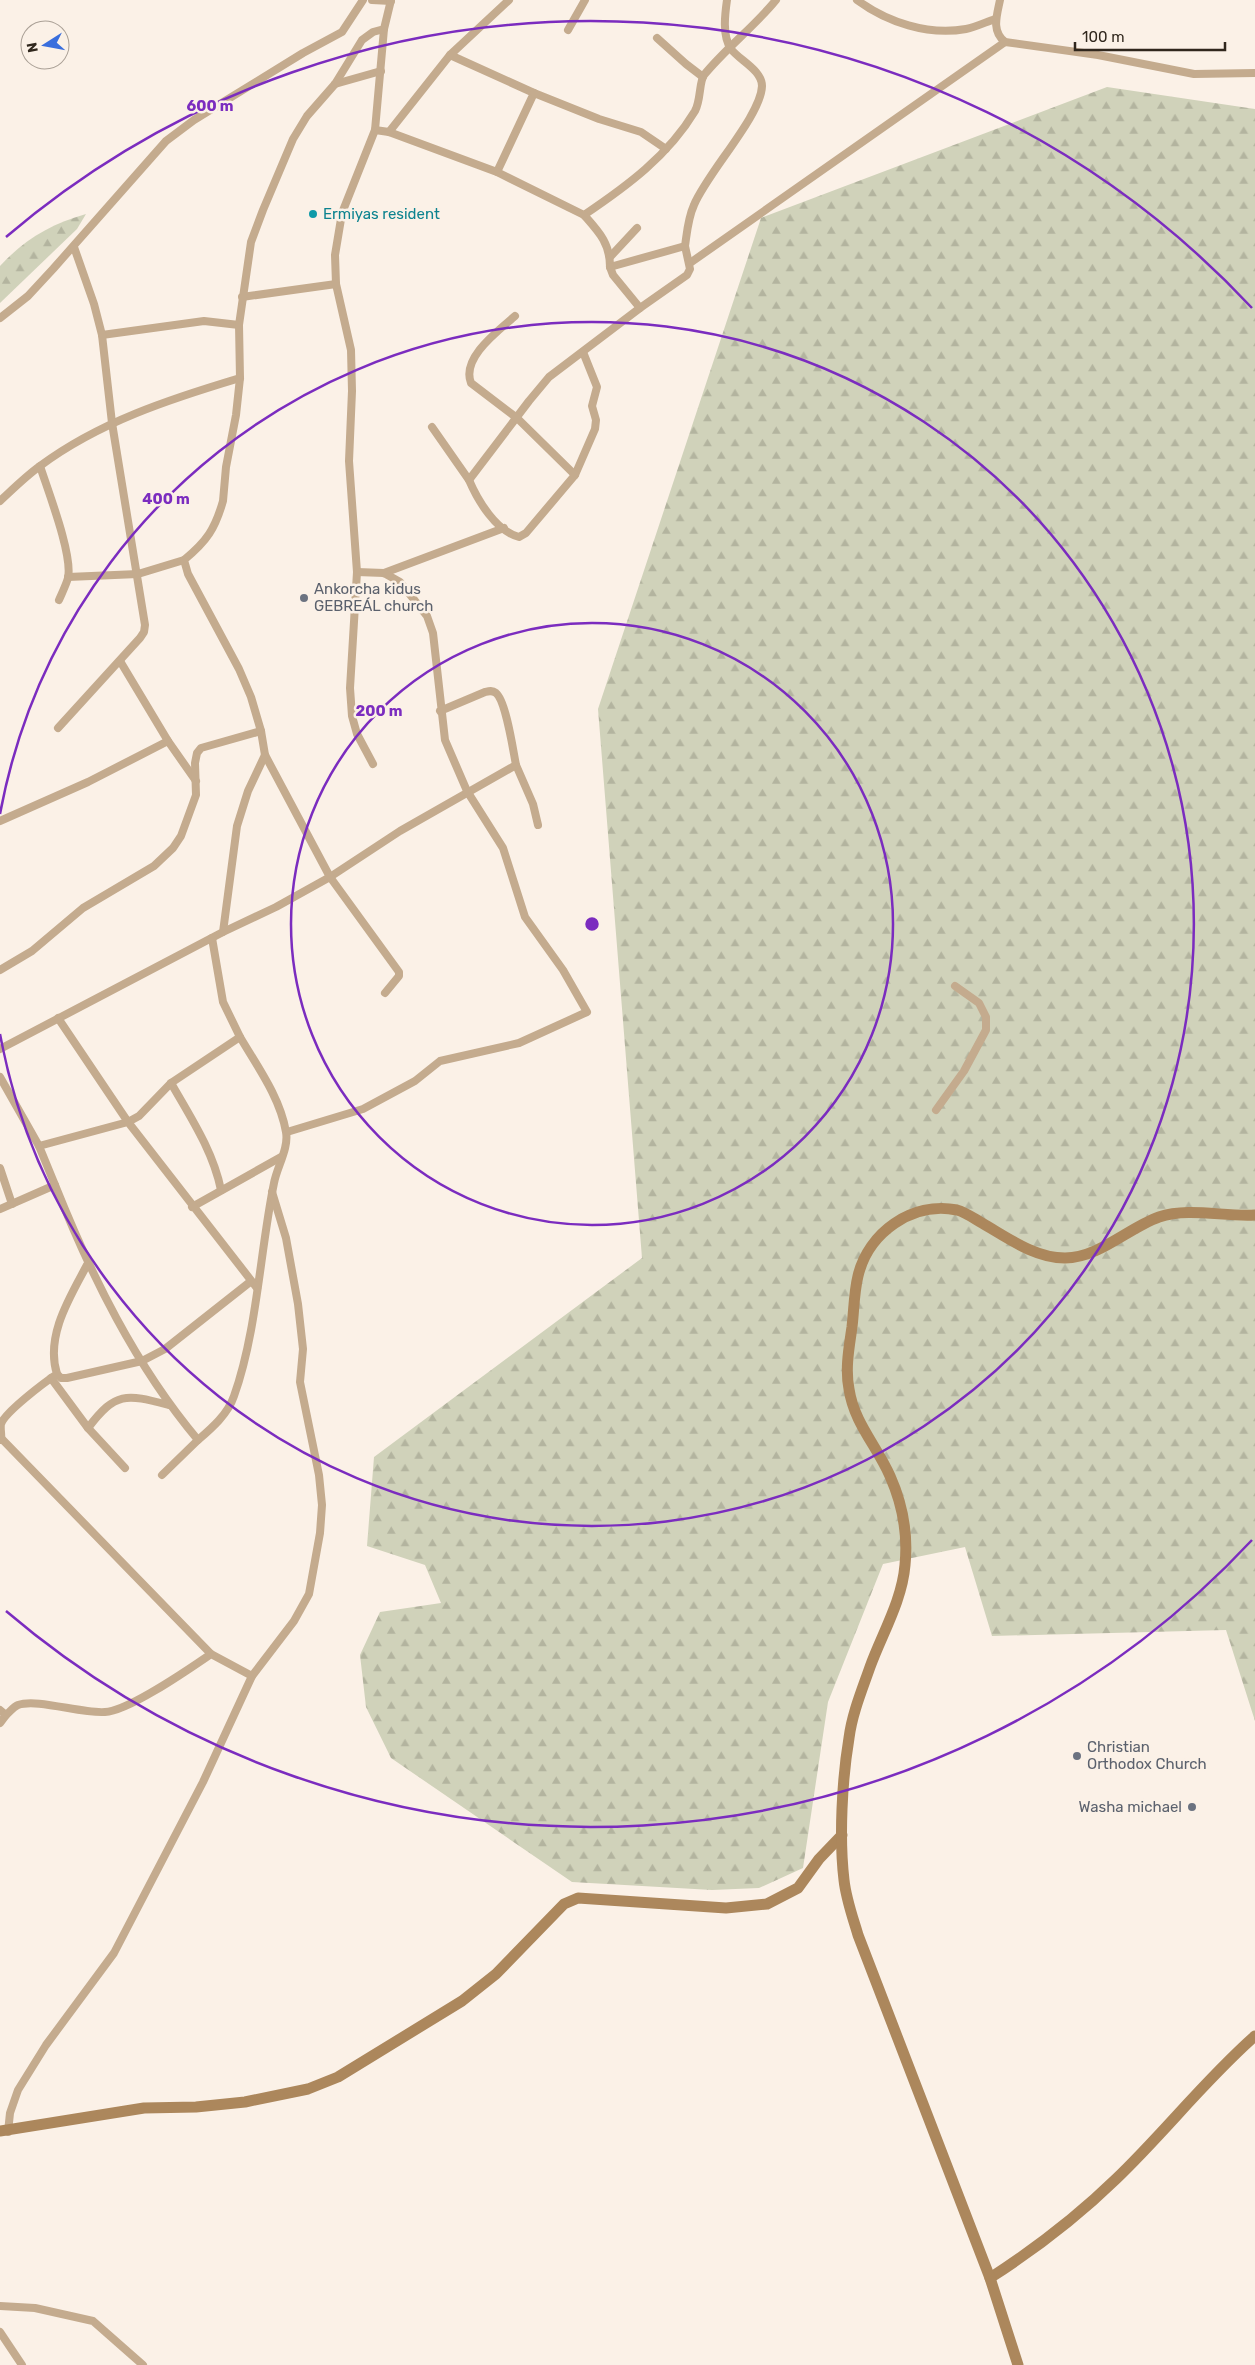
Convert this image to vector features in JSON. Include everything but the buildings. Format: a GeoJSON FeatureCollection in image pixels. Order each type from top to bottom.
{"type":"FeatureCollection","features":[{"type":"Feature","properties":{"kind":"main road"},"geometry":{"type":"LineString","coordinates":[[1018,2365],[990,2278],[858,1936],[844,1881],[842,1835],[849,1736],[871,1666],[900,1592],[905,1565],[905,1528],[890,1475],[859,1424],[851,1405],[847,1366],[857,1277],[872,1245],[892,1224],[907,1216],[937,1210],[958,1211],[1038,1253],[1053,1258],[1070,1258],[1088,1253],[1158,1217],[1180,1213],[1255,1215]]}},
{"type":"Feature","properties":{"kind":"main road"},"geometry":{"type":"LineString","coordinates":[[4,2132],[144,2108],[196,2107],[245,2102],[308,2089],[338,2077],[462,2001],[496,1974],[564,1904],[578,1898],[726,1908],[767,1904],[798,1888],[819,1859],[842,1835]]}},
{"type":"Feature","properties":{"kind":"main road"},"geometry":{"type":"LineString","coordinates":[[990,2278],[1030,2252],[1116,2179],[1233,2055],[1255,2036]]}},
{"type":"Feature","properties":{"kind":"street"},"geometry":{"type":"LineString","coordinates":[[0,318],[28,296],[74,247],[139,170],[179,130],[303,53],[342,32],[363,0]]}},
{"type":"Feature","properties":{"kind":"street"},"geometry":{"type":"LineString","coordinates":[[372,0],[391,1],[384,29],[375,130],[342,213],[335,255],[336,284],[351,350],[352,391],[349,462],[357,572],[350,688],[352,716],[358,734],[373,764]]}},
{"type":"Feature","properties":{"kind":"street"},"geometry":{"type":"LineString","coordinates":[[390,132],[450,55],[509,0]]}},
{"type":"Feature","properties":{"kind":"street"},"geometry":{"type":"LineString","coordinates":[[568,30],[585,0]]}},
{"type":"Feature","properties":{"kind":"street"},"geometry":{"type":"LineString","coordinates":[[469,480],[550,377],[640,308],[687,275],[690,263],[685,246],[689,220],[694,204],[749,118],[759,97],[762,84],[757,74],[730,48],[726,37],[727,0]]}},
{"type":"Feature","properties":{"kind":"street"},"geometry":{"type":"LineString","coordinates":[[584,215],[632,183],[666,149],[696,109],[700,98],[703,77],[752,28],[776,0]]}},
{"type":"Feature","properties":{"kind":"street"},"geometry":{"type":"LineString","coordinates":[[857,0],[868,8],[908,26],[942,31],[997,27]]}},
{"type":"Feature","properties":{"kind":"street"},"geometry":{"type":"LineString","coordinates":[[1000,0],[997,27],[1005,42]]}},
{"type":"Feature","properties":{"kind":"street"},"geometry":{"type":"LineString","coordinates":[[68,577],[138,574],[184,560],[209,536],[218,518],[223,501],[226,467],[236,415],[240,378],[239,325],[242,297],[251,242],[262,210],[293,139],[307,116],[335,84],[362,40],[373,32],[384,29]]}},
{"type":"Feature","properties":{"kind":"street"},"geometry":{"type":"LineString","coordinates":[[657,38],[703,77]]}},
{"type":"Feature","properties":{"kind":"street"},"geometry":{"type":"LineString","coordinates":[[690,263],[1005,42],[1098,55],[1194,74],[1255,73]]}},
{"type":"Feature","properties":{"kind":"street"},"geometry":{"type":"LineString","coordinates":[[450,55],[534,94],[599,119],[642,132],[666,149]]}},
{"type":"Feature","properties":{"kind":"street"},"geometry":{"type":"LineString","coordinates":[[335,84],[381,71]]}},
{"type":"Feature","properties":{"kind":"street"},"geometry":{"type":"LineString","coordinates":[[497,172],[534,94]]}},
{"type":"Feature","properties":{"kind":"street"},"geometry":{"type":"LineString","coordinates":[[375,130],[390,132],[497,172],[584,215],[604,238],[610,256],[610,267],[613,275],[640,308]]}},
{"type":"Feature","properties":{"kind":"street"},"geometry":{"type":"LineString","coordinates":[[610,256],[637,228]]}},
{"type":"Feature","properties":{"kind":"street"},"geometry":{"type":"LineString","coordinates":[[610,267],[685,246]]}},
{"type":"Feature","properties":{"kind":"street"},"geometry":{"type":"LineString","coordinates":[[58,728],[144,632],[144,611],[112,423],[102,335],[94,304],[74,247]]}},
{"type":"Feature","properties":{"kind":"street"},"geometry":{"type":"LineString","coordinates":[[242,297],[336,284]]}},
{"type":"Feature","properties":{"kind":"street"},"geometry":{"type":"LineString","coordinates":[[515,316],[486,341],[470,365],[468,374],[471,383],[517,418],[575,475]]}},
{"type":"Feature","properties":{"kind":"street"},"geometry":{"type":"LineString","coordinates":[[102,335],[204,320],[239,325]]}},
{"type":"Feature","properties":{"kind":"street"},"geometry":{"type":"LineString","coordinates":[[432,427],[469,480],[486,512],[512,535],[519,537],[526,533],[575,475],[595,429],[596,420],[592,406],[597,387],[583,352]]}},
{"type":"Feature","properties":{"kind":"street"},"geometry":{"type":"LineString","coordinates":[[0,501],[40,466],[112,423],[195,391],[240,378]]}},
{"type":"Feature","properties":{"kind":"street"},"geometry":{"type":"LineString","coordinates":[[40,466],[63,540],[68,577],[59,600]]}},
{"type":"Feature","properties":{"kind":"street"},"geometry":{"type":"LineString","coordinates":[[384,574],[504,528]]}},
{"type":"Feature","properties":{"kind":"street"},"geometry":{"type":"LineString","coordinates":[[184,560],[188,574],[239,669],[251,697],[261,731],[265,755],[330,877],[399,972],[399,976],[385,993]]}},
{"type":"Feature","properties":{"kind":"street"},"geometry":{"type":"LineString","coordinates":[[286,1132],[363,1109],[415,1081],[440,1061],[519,1043],[587,1012],[563,970],[525,917],[503,848],[466,792],[445,740],[440,711],[433,633],[427,616],[400,582],[384,574],[357,572]]}},
{"type":"Feature","properties":{"kind":"street"},"geometry":{"type":"LineString","coordinates":[[120,661],[168,741],[196,781]]}},
{"type":"Feature","properties":{"kind":"street"},"geometry":{"type":"LineString","coordinates":[[440,711],[485,692],[492,691],[496,693],[501,700],[516,765],[530,796],[538,825]]}},
{"type":"Feature","properties":{"kind":"street"},"geometry":{"type":"LineString","coordinates":[[0,970],[32,951],[83,908],[154,866],[164,858],[181,836],[196,795],[197,753],[201,748],[261,731]]}},
{"type":"Feature","properties":{"kind":"street"},"geometry":{"type":"LineString","coordinates":[[0,821],[88,782],[168,741]]}},
{"type":"Feature","properties":{"kind":"street"},"geometry":{"type":"LineString","coordinates":[[223,932],[237,826],[248,791],[265,755]]}},
{"type":"Feature","properties":{"kind":"street"},"geometry":{"type":"LineString","coordinates":[[0,1049],[223,932],[276,907],[330,877],[400,831],[516,765]]}},
{"type":"Feature","properties":{"kind":"street"},"geometry":{"type":"LineString","coordinates":[[162,1475],[226,1411],[234,1398],[246,1355],[272,1192],[287,1142],[286,1132],[269,1084],[240,1037],[224,1002],[212,938]]}},
{"type":"Feature","properties":{"kind":"street"},"geometry":{"type":"LineString","coordinates":[[936,1110],[964,1071],[986,1030],[986,1017],[979,1003],[954,986]]}},
{"type":"Feature","properties":{"kind":"street"},"geometry":{"type":"LineString","coordinates":[[58,1018],[128,1122],[250,1282],[257,1288]]}},
{"type":"Feature","properties":{"kind":"street"},"geometry":{"type":"LineString","coordinates":[[39,1146],[128,1122],[138,1116],[171,1083],[240,1037]]}},
{"type":"Feature","properties":{"kind":"street"},"geometry":{"type":"LineString","coordinates":[[0,1076],[39,1146],[87,1265],[169,1406],[198,1440]]}},
{"type":"Feature","properties":{"kind":"street"},"geometry":{"type":"LineString","coordinates":[[171,1083],[205,1141],[222,1190]]}},
{"type":"Feature","properties":{"kind":"street"},"geometry":{"type":"LineString","coordinates":[[192,1207],[281,1157]]}},
{"type":"Feature","properties":{"kind":"street"},"geometry":{"type":"LineString","coordinates":[[0,1168],[12,1204]]}},
{"type":"Feature","properties":{"kind":"street"},"geometry":{"type":"LineString","coordinates":[[0,1209],[54,1185]]}},
{"type":"Feature","properties":{"kind":"street"},"geometry":{"type":"LineString","coordinates":[[4,2132],[18,2090],[46,2045],[114,1953],[203,1782],[252,1676],[294,1621],[309,1594],[316,1564],[322,1505],[315,1446],[300,1382],[303,1349],[298,1304],[286,1238],[272,1192]]}},
{"type":"Feature","properties":{"kind":"street"},"geometry":{"type":"LineString","coordinates":[[87,1265],[60,1321],[54,1376],[88,1428],[125,1468]]}},
{"type":"Feature","properties":{"kind":"street"},"geometry":{"type":"LineString","coordinates":[[54,1376],[67,1378],[142,1361],[165,1349],[250,1282]]}},
{"type":"Feature","properties":{"kind":"street"},"geometry":{"type":"LineString","coordinates":[[54,1376],[4,1418],[1,1425],[0,1439],[212,1654],[252,1676]]}},
{"type":"Feature","properties":{"kind":"street"},"geometry":{"type":"LineString","coordinates":[[88,1428],[108,1404],[120,1398],[139,1397],[169,1406]]}},
{"type":"Feature","properties":{"kind":"street"},"geometry":{"type":"LineString","coordinates":[[0,1723],[3,1713],[26,1704],[104,1712],[117,1710],[176,1678],[212,1654]]}},
{"type":"Feature","properties":{"kind":"street"},"geometry":{"type":"LineString","coordinates":[[0,2306],[35,2308],[93,2322],[143,2365]]}},
{"type":"Feature","properties":{"kind":"street"},"geometry":{"type":"LineString","coordinates":[[0,2332],[22,2365]]}},
{"type":"Feature","properties":{"kind":"green space"},"geometry":{"type":"Polygon","coordinates":[[[1107,87],[1255,109],[1255,1721],[1226,1630],[992,1636],[965,1547],[883,1564],[828,1702],[803,1868],[759,1888],[712,1890],[572,1882],[391,1758],[366,1707],[360,1655],[380,1612],[441,1603],[425,1565],[367,1546],[374,1457],[642,1258],[598,709],[761,218],[1107,87]]]}},
{"type":"Feature","properties":{"kind":"green space"},"geometry":{"type":"Polygon","coordinates":[[[86,214],[77,229],[0,303],[0,266],[9,256],[29,240],[50,228],[86,214]]]}},
{"type":"Feature","properties":{"kind":"place","name":"Ermiyas resident"},"geometry":{"type":"Point","coordinates":[313,214]}},
{"type":"Feature","properties":{"kind":"place","name":"Ankorcha kidus GEBREÁL church"},"geometry":{"type":"Point","coordinates":[304,598]}},
{"type":"Feature","properties":{"kind":"place","name":"Christian Orthodox Church"},"geometry":{"type":"Point","coordinates":[1077,1756]}},
{"type":"Feature","properties":{"kind":"place","name":"Washa michael"},"geometry":{"type":"Point","coordinates":[1192,1807]}}]}
